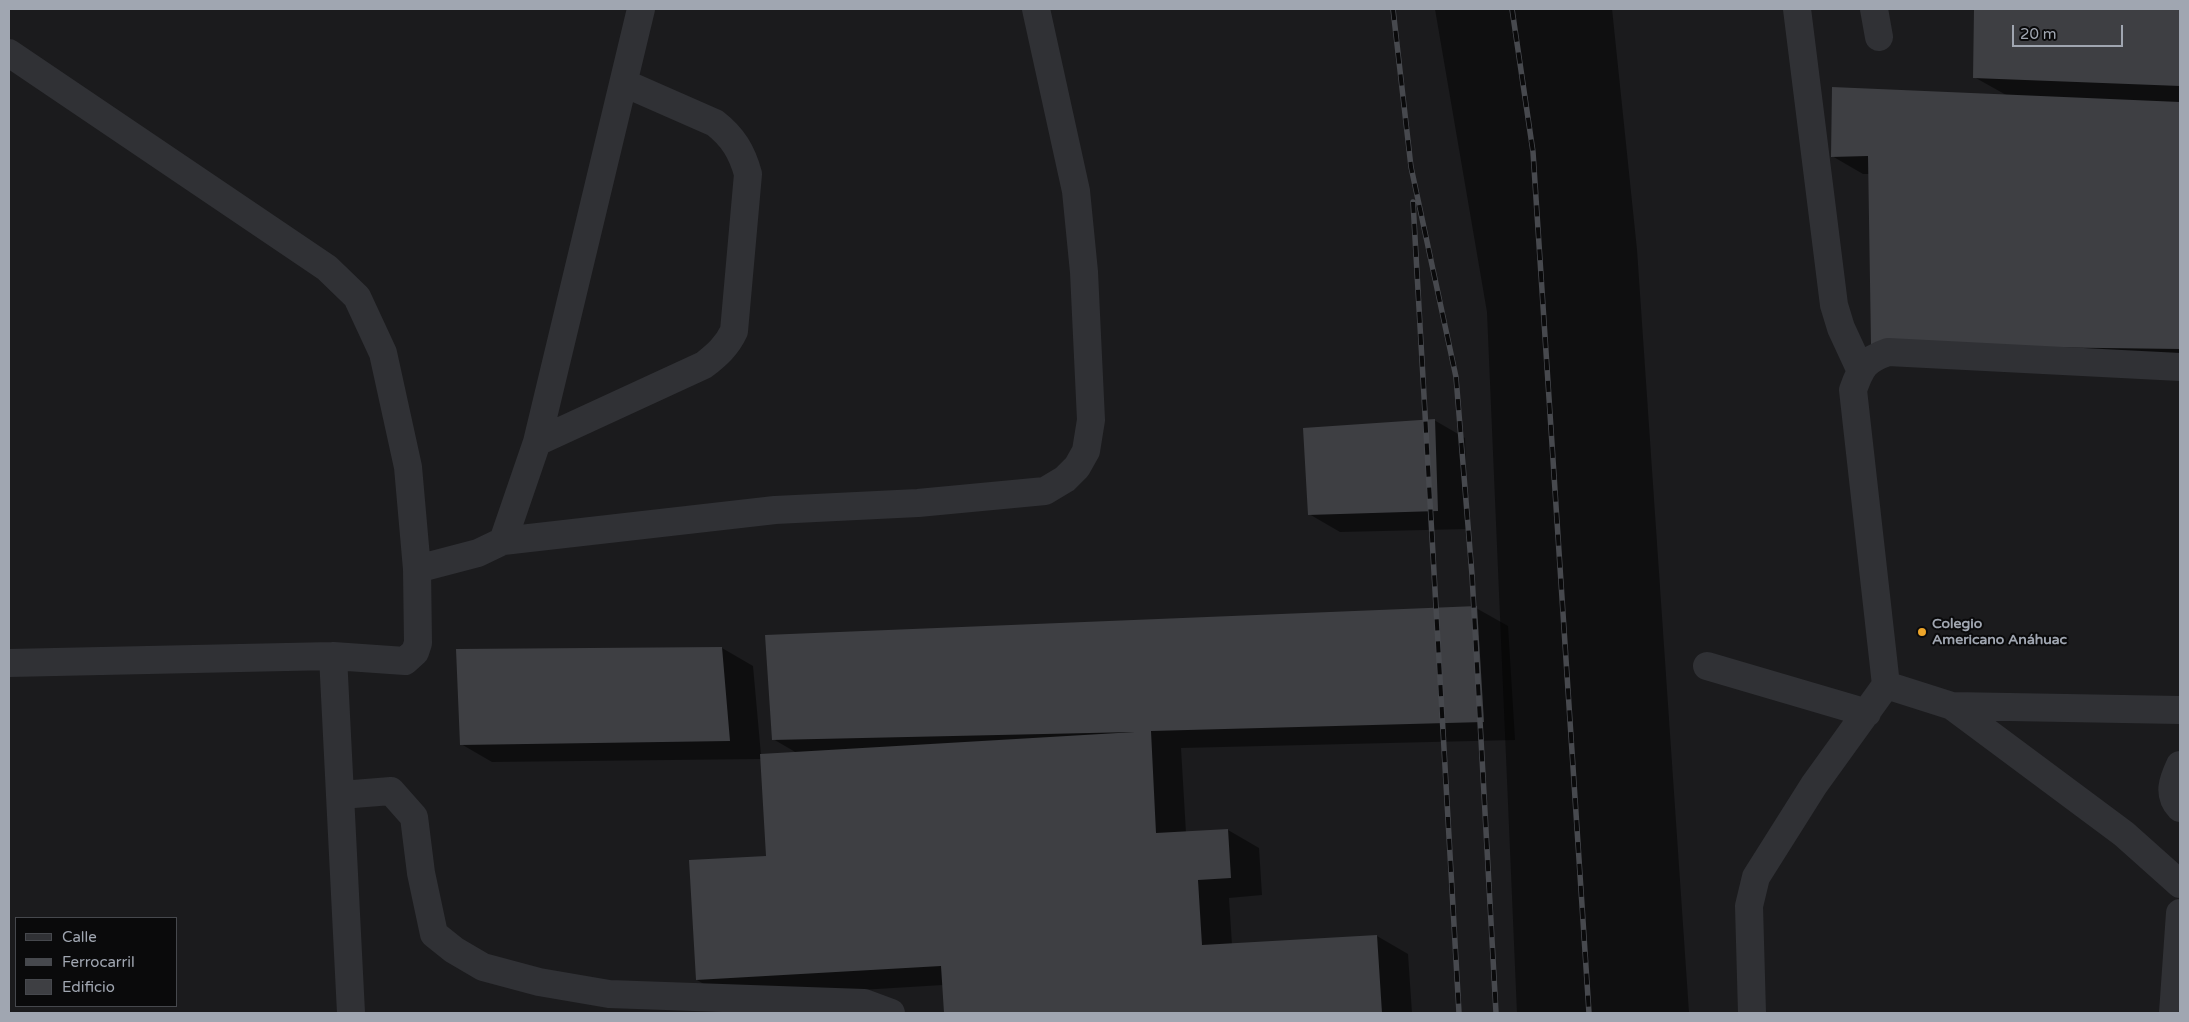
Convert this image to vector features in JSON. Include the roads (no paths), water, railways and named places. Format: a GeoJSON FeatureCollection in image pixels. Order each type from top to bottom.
{"type":"FeatureCollection","features":[{"type":"Feature","properties":{"kind":"lane"},"geometry":{"type":"LineString","coordinates":[[502,541],[537,442],[641,9]]}},
{"type":"Feature","properties":{"kind":"lane"},"geometry":{"type":"LineString","coordinates":[[417,569],[478,553],[502,541],[775,510],[918,502],[1046,491],[1064,479],[1077,467],[1086,451],[1091,420],[1084,272],[1076,191],[1036,9]]}},
{"type":"Feature","properties":{"kind":"lane"},"geometry":{"type":"LineString","coordinates":[[1797,9],[1834,305],[1841,328],[1860,369]]}},
{"type":"Feature","properties":{"kind":"lane"},"geometry":{"type":"LineString","coordinates":[[1874,9],[1879,36]]}},
{"type":"Feature","properties":{"kind":"lane"},"geometry":{"type":"LineString","coordinates":[[9,53],[328,268],[357,297],[383,353],[408,467],[417,569],[418,643],[410,658],[405,661],[333,656],[9,663]]}},
{"type":"Feature","properties":{"kind":"lane"},"geometry":{"type":"LineString","coordinates":[[537,442],[704,365],[720,352],[730,340],[734,331],[748,174],[744,158],[727,132],[715,123],[624,84]]}},
{"type":"Feature","properties":{"kind":"lane"},"geometry":{"type":"LineString","coordinates":[[1752,1013],[1749,906],[1756,877],[1814,785],[1886,685],[1853,390],[1860,369],[1873,357],[1888,352],[2180,367]]}},
{"type":"Feature","properties":{"kind":"lane"},"geometry":{"type":"LineString","coordinates":[[333,656],[351,1013]]}},
{"type":"Feature","properties":{"kind":"lane"},"geometry":{"type":"LineString","coordinates":[[1707,666],[1866,713]]}},
{"type":"Feature","properties":{"kind":"lane"},"geometry":{"type":"LineString","coordinates":[[1886,685],[1952,706],[2180,710]]}},
{"type":"Feature","properties":{"kind":"lane"},"geometry":{"type":"LineString","coordinates":[[1952,706],[2124,834],[2180,884]]}},
{"type":"Feature","properties":{"kind":"lane"},"geometry":{"type":"LineString","coordinates":[[2180,765],[2172,787],[2173,796],[2180,808]]}},
{"type":"Feature","properties":{"kind":"lane"},"geometry":{"type":"LineString","coordinates":[[341,795],[391,791],[414,817],[420,873],[434,934],[454,950],[484,967],[540,982],[608,994],[864,1003],[891,1013]]}},
{"type":"Feature","properties":{"kind":"lane"},"geometry":{"type":"LineString","coordinates":[[2172,1013],[2180,913]]}},
{"type":"Feature","properties":{"kind":"railway"},"geometry":{"type":"LineString","coordinates":[[1393,9],[1411,167],[1456,377],[1472,575],[1496,1013]]}},
{"type":"Feature","properties":{"kind":"railway"},"geometry":{"type":"LineString","coordinates":[[1512,9],[1533,152],[1589,1013]]}},
{"type":"Feature","properties":{"kind":"railway"},"geometry":{"type":"LineString","coordinates":[[1413,202],[1459,1013]]}},
{"type":"Feature","properties":{"kind":"place","name":"Colegio Americano Anáhuac"},"geometry":{"type":"Point","coordinates":[1922,632]}}]}
